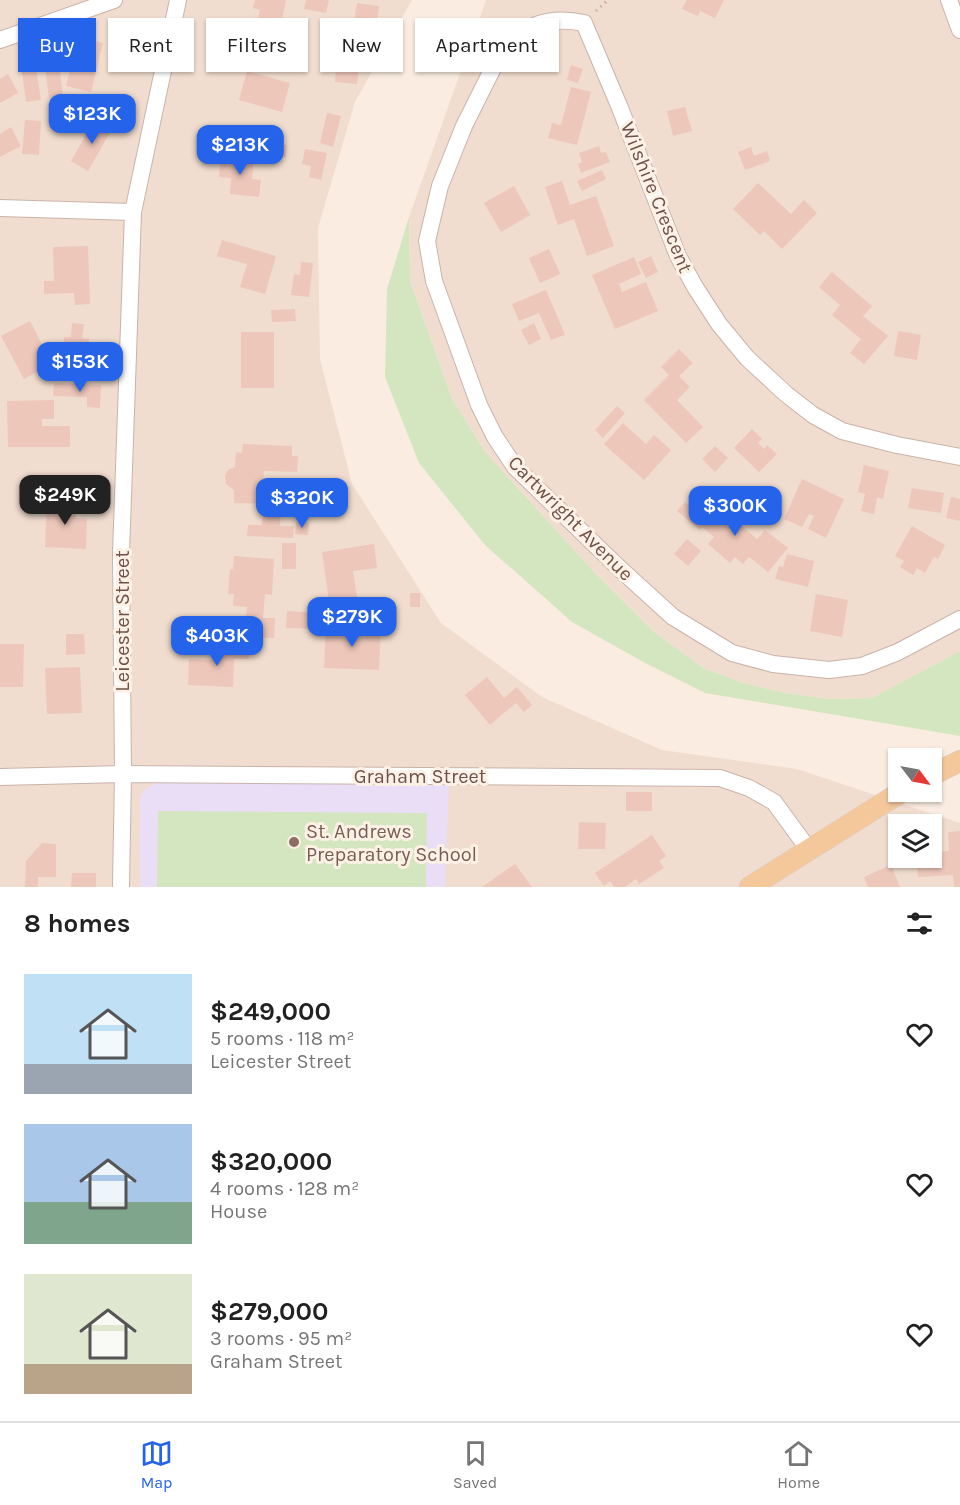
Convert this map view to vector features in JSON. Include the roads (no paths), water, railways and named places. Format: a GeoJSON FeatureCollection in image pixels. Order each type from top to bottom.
{"type":"FeatureCollection","features":[{"type":"Feature","properties":{"kind":"main road"},"geometry":{"type":"LineString","coordinates":[[942,770],[960,761]]}},
{"type":"Feature","properties":{"kind":"main road"},"geometry":{"type":"LineString","coordinates":[[750,887],[888,800]]}},
{"type":"Feature","properties":{"kind":"street"},"geometry":{"type":"LineString","coordinates":[[0,40],[114,0]]}},
{"type":"Feature","properties":{"kind":"street","name":"Leicester Street"},"geometry":{"type":"LineString","coordinates":[[121,887],[123,774],[121,553],[133,212],[177,0]]}},
{"type":"Feature","properties":{"kind":"street"},"geometry":{"type":"LineString","coordinates":[[949,0],[960,30]]}},
{"type":"Feature","properties":{"kind":"street","name":"Wilshire Crescent"},"geometry":{"type":"LineString","coordinates":[[559,20],[584,23],[621,108],[678,256],[719,324],[747,358],[813,415],[842,430],[897,445],[960,457]]}},
{"type":"Feature","properties":{"kind":"street","name":"Cartwright Avenue"},"geometry":{"type":"LineString","coordinates":[[491,72],[464,126],[440,186],[428,241],[434,281],[479,405],[495,437],[515,467],[673,617],[732,653],[774,664],[829,670],[862,666],[898,652],[960,619]]}},
{"type":"Feature","properties":{"kind":"street"},"geometry":{"type":"LineString","coordinates":[[0,208],[133,212]]}},
{"type":"Feature","properties":{"kind":"street","name":"Graham Street"},"geometry":{"type":"LineString","coordinates":[[0,777],[123,774],[720,778],[749,788],[774,802],[809,850]]}},
{"type":"Feature","properties":{"kind":"place","name":"St. Andrews Preparatory School"},"geometry":{"type":"Point","coordinates":[294,842]}}]}
